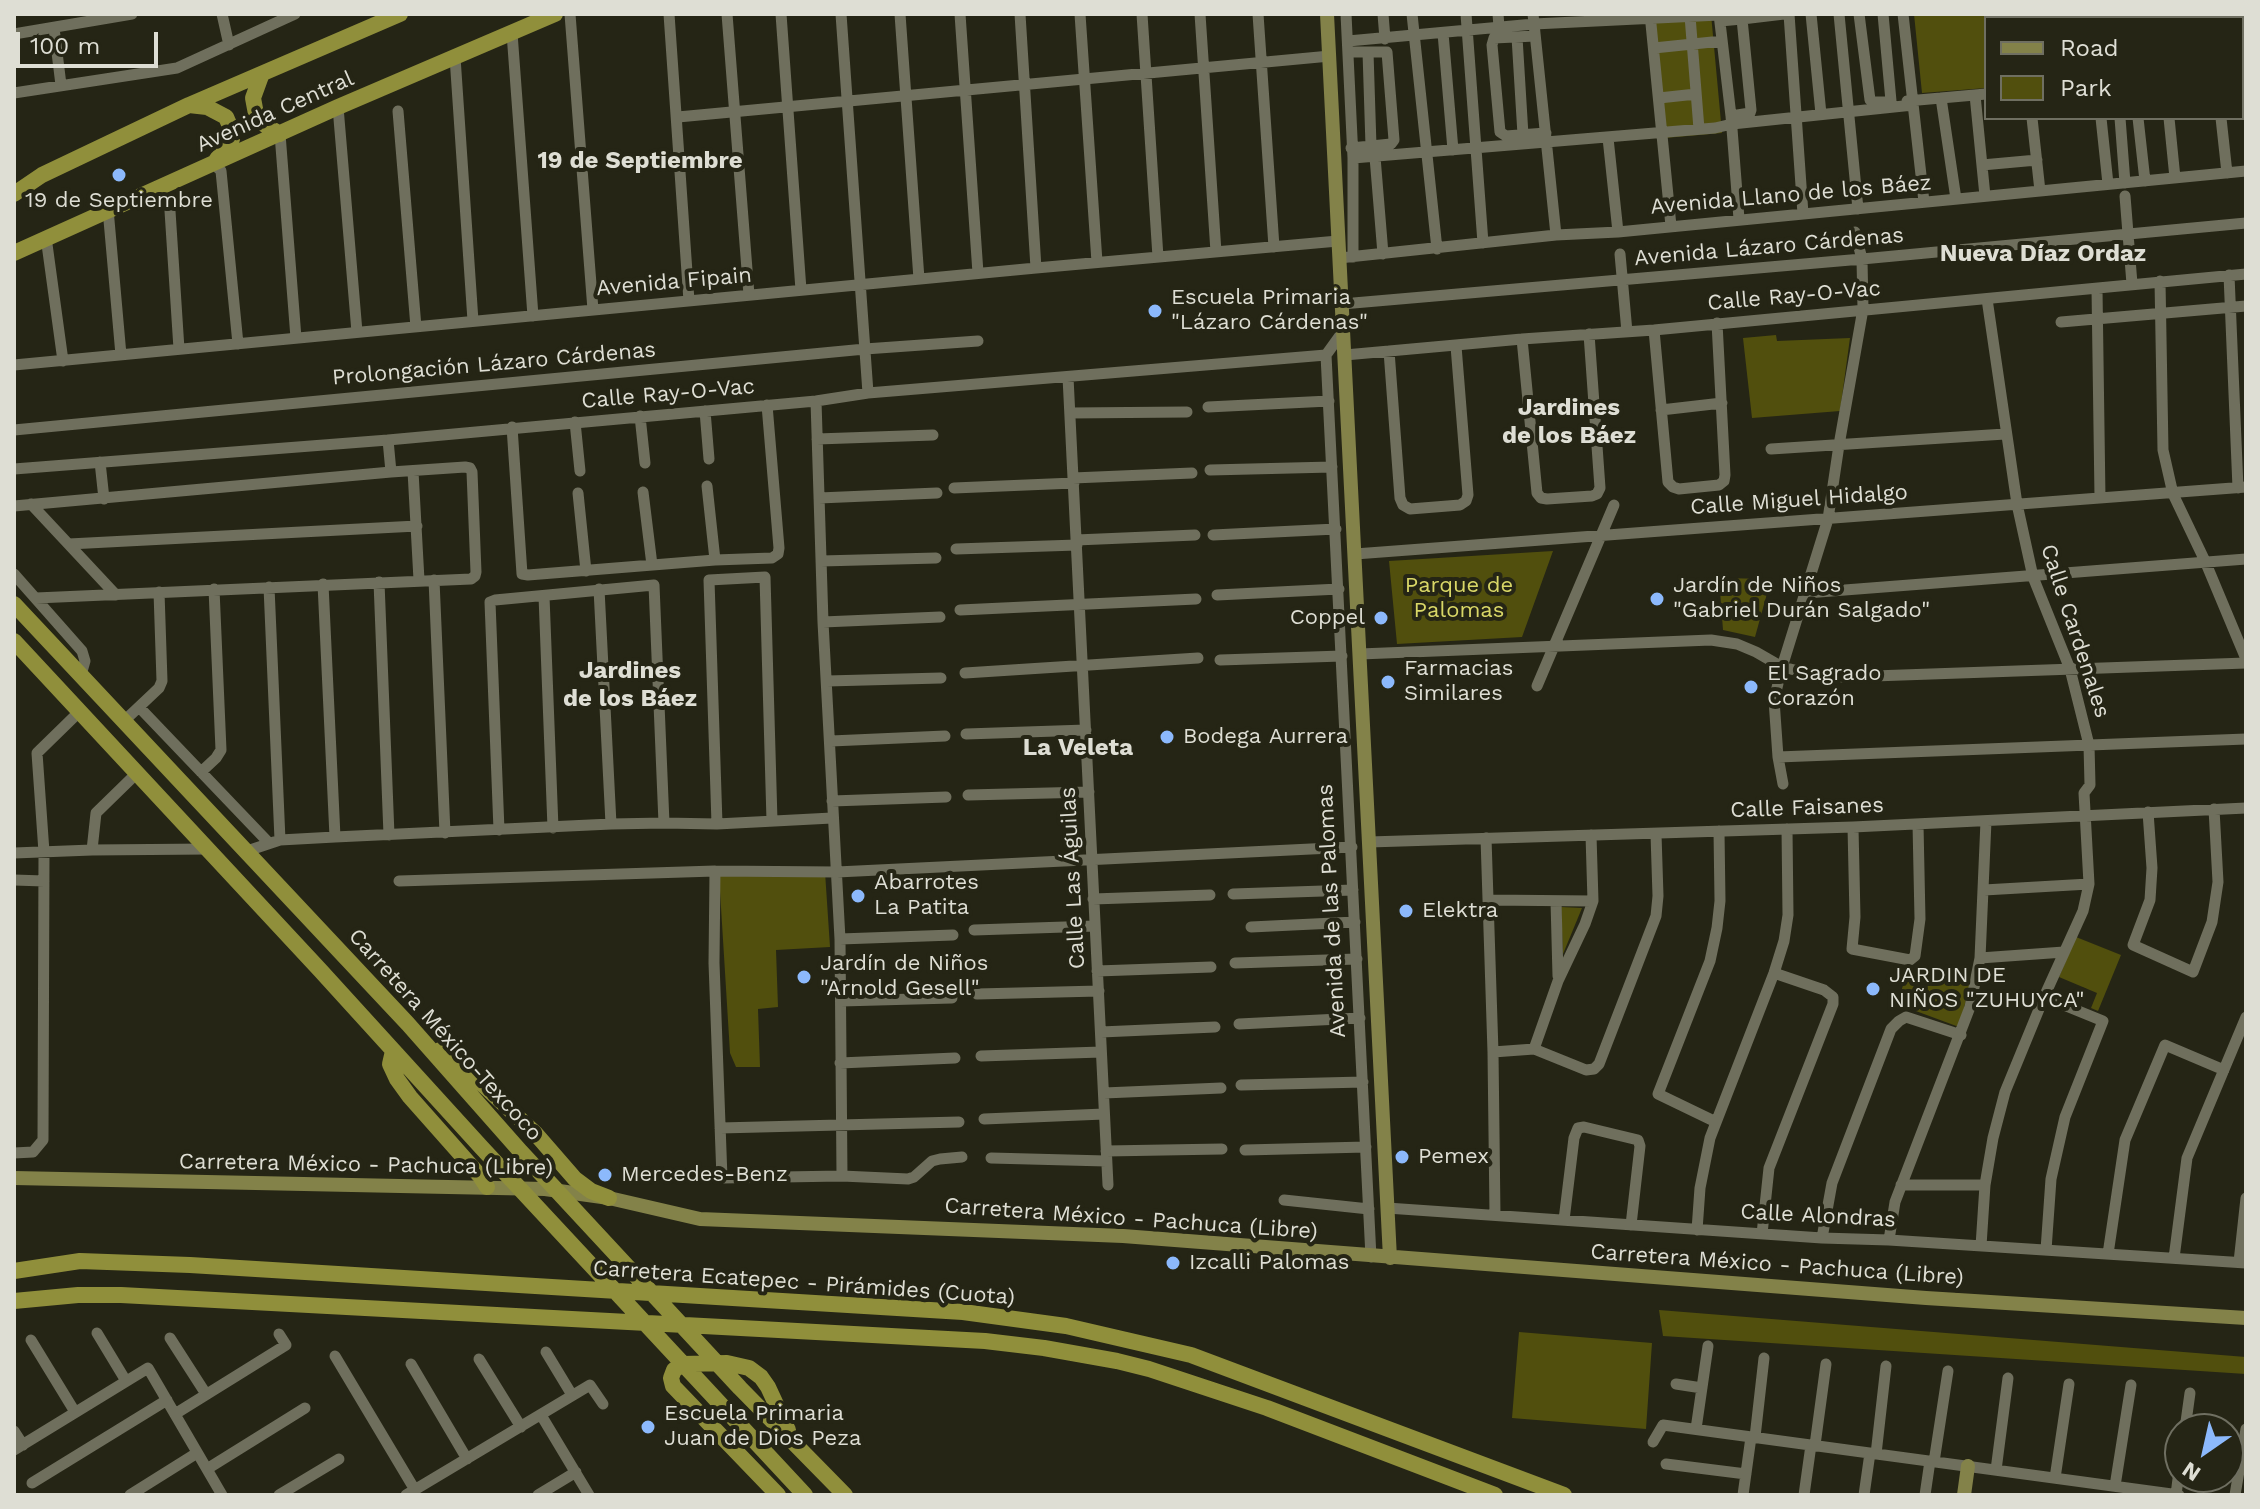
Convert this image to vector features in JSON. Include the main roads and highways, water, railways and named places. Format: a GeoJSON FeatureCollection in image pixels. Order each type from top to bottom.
{"type":"FeatureCollection","features":[{"type":"Feature","properties":{"kind":"highway","name":"Avenida Central"},"geometry":{"type":"LineString","coordinates":[[14,194],[42,175],[189,105],[400,14]]}},
{"type":"Feature","properties":{"kind":"highway","name":"Avenida Central"},"geometry":{"type":"LineString","coordinates":[[14,253],[338,107],[555,14]]}},
{"type":"Feature","properties":{"kind":"highway"},"geometry":{"type":"LineString","coordinates":[[261,76],[253,98],[256,114],[265,125],[280,134]]}},
{"type":"Feature","properties":{"kind":"highway"},"geometry":{"type":"LineString","coordinates":[[189,105],[207,107],[226,117],[232,131],[228,148],[213,163]]}},
{"type":"Feature","properties":{"kind":"highway"},"geometry":{"type":"LineString","coordinates":[[14,183],[42,175]]}},
{"type":"Feature","properties":{"kind":"highway","name":"Carretera México-Texcoco"},"geometry":{"type":"LineString","coordinates":[[14,604],[247,851],[740,1388],[845,1495]]}},
{"type":"Feature","properties":{"kind":"highway"},"geometry":{"type":"LineString","coordinates":[[17,650],[208,849],[805,1495]]}},
{"type":"Feature","properties":{"kind":"highway"},"geometry":{"type":"LineString","coordinates":[[416,1034],[481,1083],[535,1133],[575,1179],[591,1191],[609,1198]]}},
{"type":"Feature","properties":{"kind":"highway"},"geometry":{"type":"LineString","coordinates":[[393,1051],[390,1064],[403,1088],[487,1187]]}},
{"type":"Feature","properties":{"kind":"highway","name":"Carretera Ecatepec - Pirámides (Cuota)"},"geometry":{"type":"LineString","coordinates":[[14,1271],[80,1261],[206,1265],[963,1312],[1066,1326],[1191,1355],[1564,1495]]}},
{"type":"Feature","properties":{"kind":"highway","name":"Carretera Ecatepec - Pirámides (Cuota)"},"geometry":{"type":"LineString","coordinates":[[14,1301],[78,1295],[121,1295],[985,1341],[1044,1348],[1117,1361],[1164,1374],[1267,1408],[1495,1495]]}},
{"type":"Feature","properties":{"kind":"highway"},"geometry":{"type":"LineString","coordinates":[[778,1495],[673,1386],[671,1378],[674,1370],[683,1364],[727,1363],[749,1368],[768,1387],[792,1439]]}},
{"type":"Feature","properties":{"kind":"main road","name":"Avenida de las Palomas"},"geometry":{"type":"LineString","coordinates":[[1327,14],[1338,241],[1346,258],[1342,304],[1390,1258]]}},
{"type":"Feature","properties":{"kind":"main road","name":"Carretera México - Pachuca (Libre)"},"geometry":{"type":"LineString","coordinates":[[14,1178],[545,1189],[609,1198],[700,1219],[1123,1236],[1926,1298],[2246,1318]]}},
{"type":"Feature","properties":{"kind":"main road"},"geometry":{"type":"LineString","coordinates":[[1964,1495],[1968,1466]]}},
{"type":"Feature","properties":{"kind":"place","name":"19 de Septiembre"},"geometry":{"type":"Point","coordinates":[119,175]}},
{"type":"Feature","properties":{"kind":"place","name":"Escuela Primaria \"Lázaro Cárdenas\""},"geometry":{"type":"Point","coordinates":[1155,311]}},
{"type":"Feature","properties":{"kind":"place","name":"Jardín de Niños \"Gabriel Durán Salgado\""},"geometry":{"type":"Point","coordinates":[1657,599]}},
{"type":"Feature","properties":{"kind":"place","name":"Coppel"},"geometry":{"type":"Point","coordinates":[1381,618]}},
{"type":"Feature","properties":{"kind":"place","name":"Farmacias Similares"},"geometry":{"type":"Point","coordinates":[1388,682]}},
{"type":"Feature","properties":{"kind":"place","name":"El Sagrado Corazón"},"geometry":{"type":"Point","coordinates":[1751,687]}},
{"type":"Feature","properties":{"kind":"place","name":"Bodega Aurrera"},"geometry":{"type":"Point","coordinates":[1167,737]}},
{"type":"Feature","properties":{"kind":"place","name":"Abarrotes La Patita"},"geometry":{"type":"Point","coordinates":[858,896]}},
{"type":"Feature","properties":{"kind":"place","name":"Elektra"},"geometry":{"type":"Point","coordinates":[1406,911]}},
{"type":"Feature","properties":{"kind":"place","name":"Jardín de Niños \"Arnold Gesell\""},"geometry":{"type":"Point","coordinates":[804,977]}},
{"type":"Feature","properties":{"kind":"place","name":"JARDIN DE NIÑOS \"ZUHUYCA\""},"geometry":{"type":"Point","coordinates":[1873,989]}},
{"type":"Feature","properties":{"kind":"place","name":"Pemex"},"geometry":{"type":"Point","coordinates":[1402,1157]}},
{"type":"Feature","properties":{"kind":"place","name":"Mercedes-Benz"},"geometry":{"type":"Point","coordinates":[605,1175]}},
{"type":"Feature","properties":{"kind":"place","name":"Izcalli Palomas"},"geometry":{"type":"Point","coordinates":[1173,1263]}},
{"type":"Feature","properties":{"kind":"place","name":"Escuela Primaria Juan de Dios Peza"},"geometry":{"type":"Point","coordinates":[648,1427]}},
{"type":"Feature","properties":{"kind":"district","name":"19 de Septiembre"},"geometry":{"type":"Point","coordinates":[640,161]}},
{"type":"Feature","properties":{"kind":"district","name":"Nueva Díaz Ordaz"},"geometry":{"type":"Point","coordinates":[2043,254]}},
{"type":"Feature","properties":{"kind":"district","name":"Jardines de los Báez"},"geometry":{"type":"Point","coordinates":[1569,422]}},
{"type":"Feature","properties":{"kind":"district","name":"Jardines de los Báez"},"geometry":{"type":"Point","coordinates":[630,685]}},
{"type":"Feature","properties":{"kind":"district","name":"La Veleta"},"geometry":{"type":"Point","coordinates":[1078,748]}},
{"type":"Feature","properties":{"kind":"park label","name":"Parque de Palomas"},"geometry":{"type":"Point","coordinates":[1459,598]}}]}
